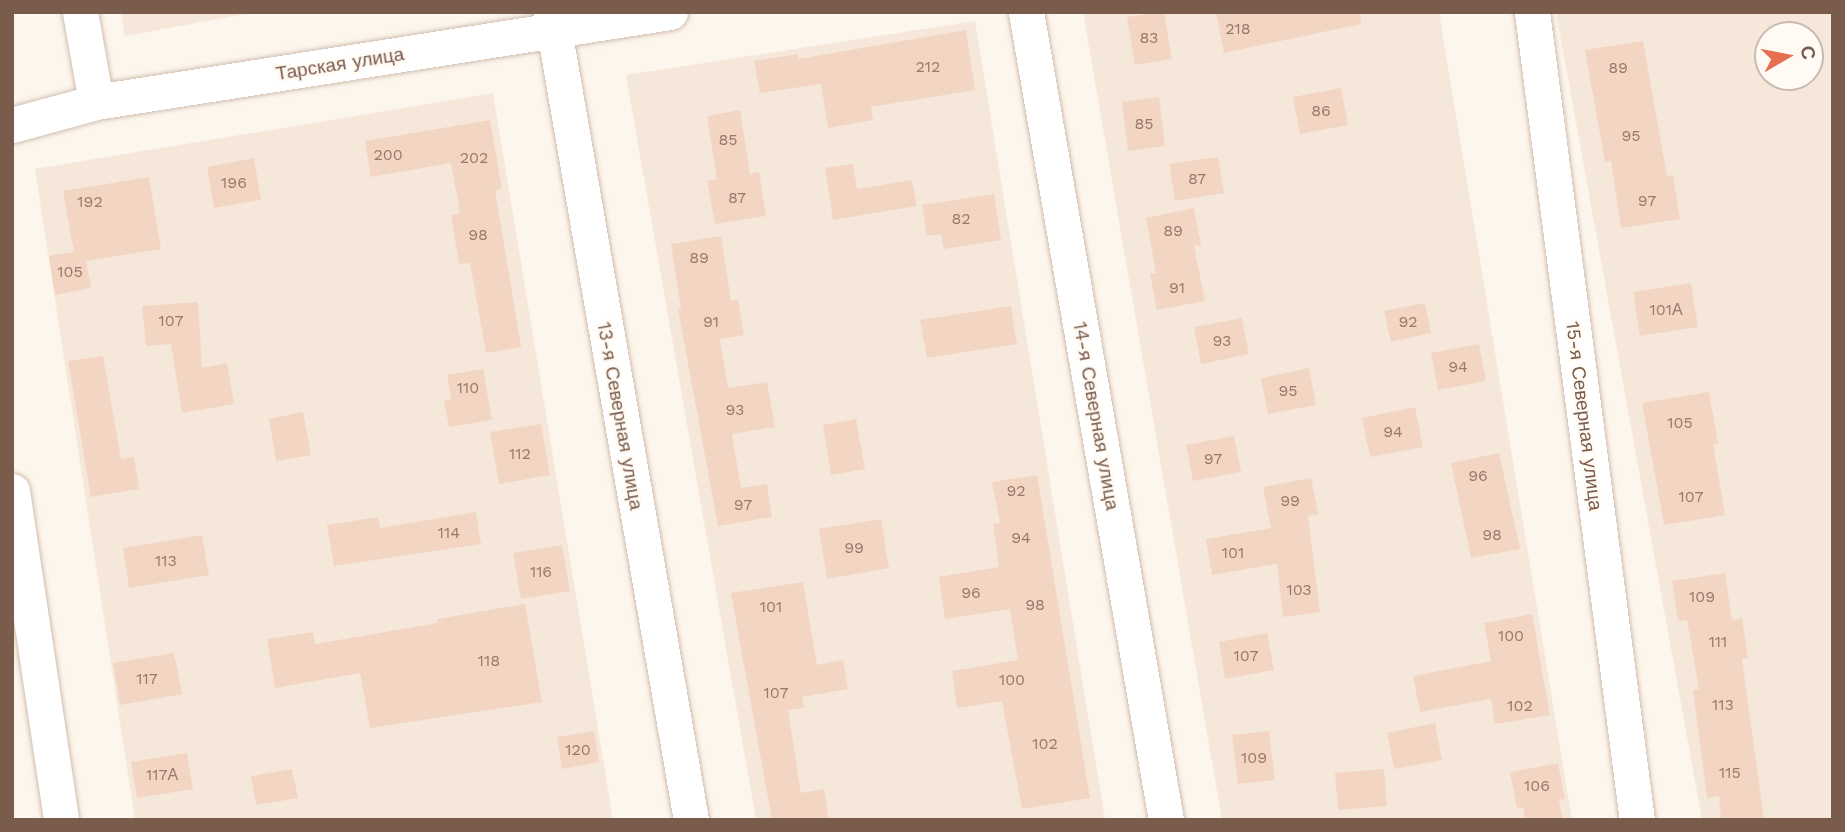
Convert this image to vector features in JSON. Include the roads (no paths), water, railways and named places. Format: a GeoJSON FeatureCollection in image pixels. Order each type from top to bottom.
{"type":"FeatureCollection","features":[{"type":"Feature","properties":{"kind":"street"},"geometry":{"type":"LineString","coordinates":[[80,12],[96,102]]}},
{"type":"Feature","properties":{"kind":"street","name":"Тарская улица"},"geometry":{"type":"LineString","coordinates":[[12,125],[96,102],[552,22],[670,12]]}},
{"type":"Feature","properties":{"kind":"street","name":"14-я Северная улица"},"geometry":{"type":"LineString","coordinates":[[1027,12],[1166,820]]}},
{"type":"Feature","properties":{"kind":"street","name":"15-я Северная улица"},"geometry":{"type":"LineString","coordinates":[[1532,12],[1637,820]]}},
{"type":"Feature","properties":{"kind":"street","name":"13-я Северная улица"},"geometry":{"type":"LineString","coordinates":[[552,22],[691,820]]}},
{"type":"Feature","properties":{"kind":"street"},"geometry":{"type":"LineString","coordinates":[[12,491],[61,820]]}}]}
